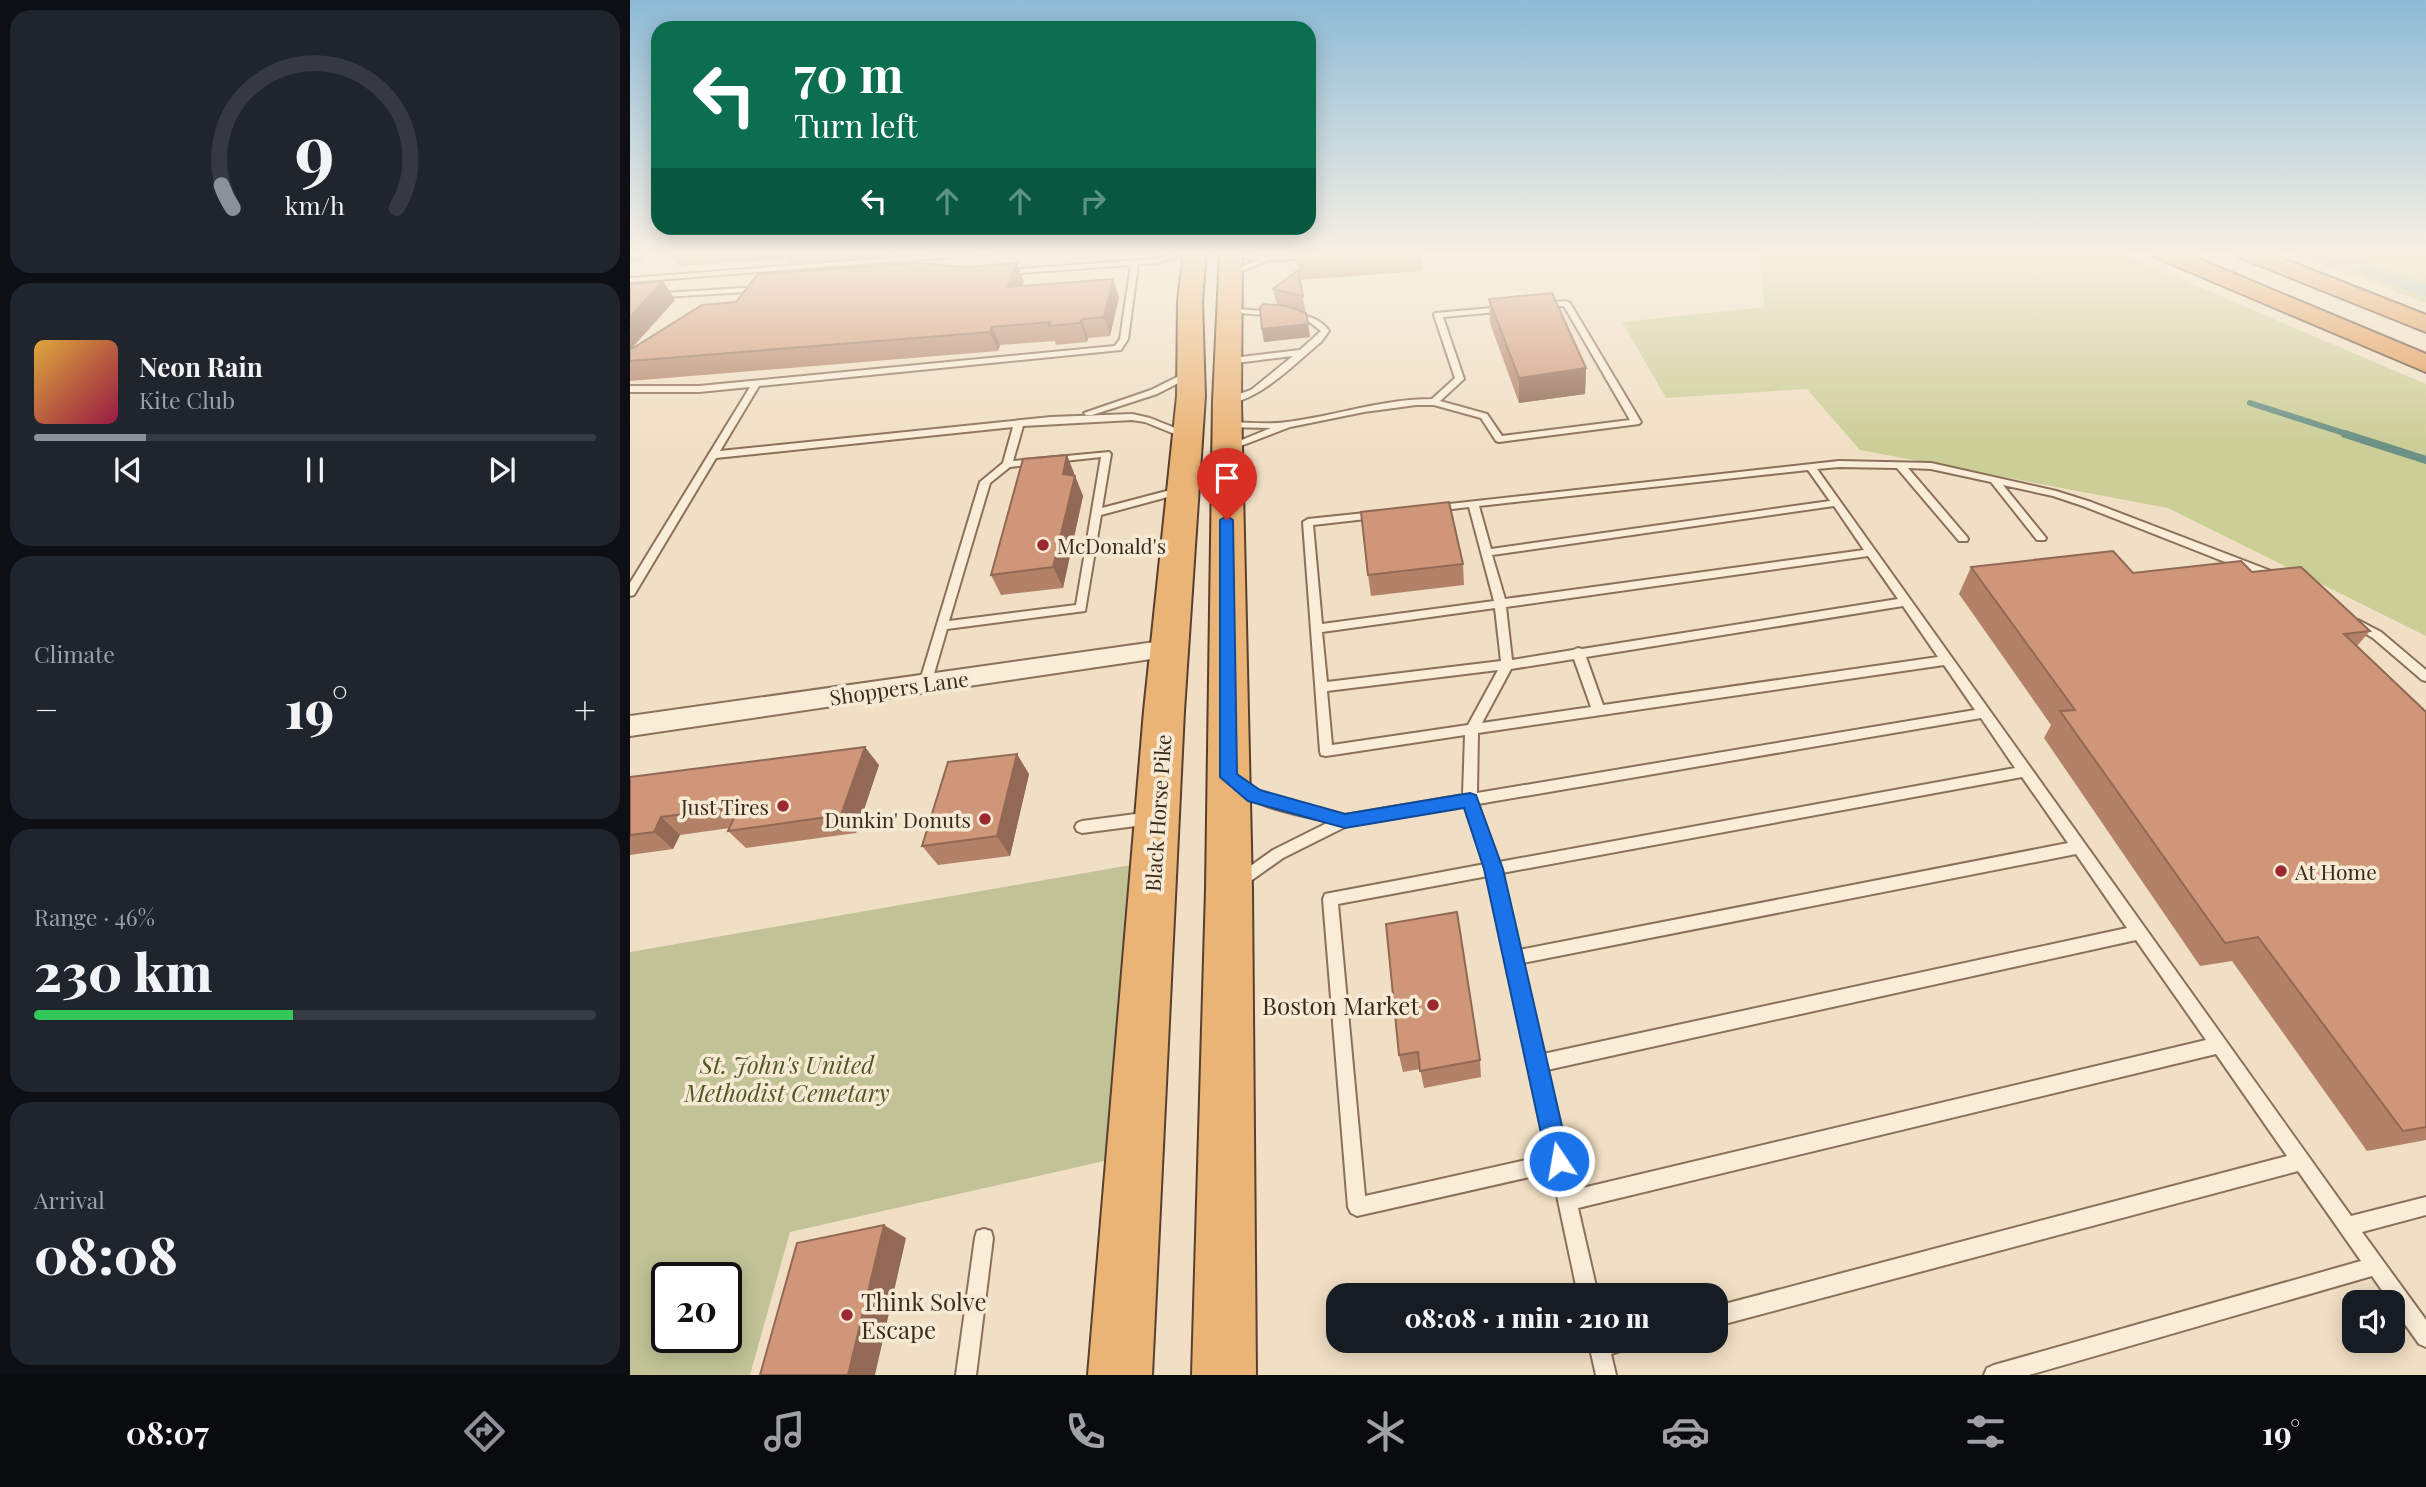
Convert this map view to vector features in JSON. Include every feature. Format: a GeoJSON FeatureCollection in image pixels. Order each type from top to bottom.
{"type":"FeatureCollection","features":[{"type":"Feature","properties":{"kind":"highway","name":"Black Horse Pike"},"geometry":{"type":"LineString","coordinates":[[1195,316],[1220,402]]}},
{"type":"Feature","properties":{"kind":"highway","name":"Black Horse Pike"},"geometry":{"type":"LineString","coordinates":[[1224,1375],[1229,889],[1220,402],[1226,316]]}},
{"type":"Feature","properties":{"kind":"highway"},"geometry":{"type":"LineString","coordinates":[[2313,316],[2426,364]]}},
{"type":"Feature","properties":{"kind":"highway"},"geometry":{"type":"LineString","coordinates":[[2406,316],[2426,324]]}},
{"type":"Feature","properties":{"kind":"highway","name":"Black Horse Pike"},"geometry":{"type":"LineString","coordinates":[[1120,1375],[1157,817],[1187,436],[1220,402]]}},
{"type":"Feature","properties":{"kind":"street","name":"Shoppers Lane"},"geometry":{"type":"LineString","coordinates":[[630,726],[1169,649]]}},
{"type":"Feature","properties":{"kind":"lane"},"geometry":{"type":"LineString","coordinates":[[630,389],[699,389],[1118,348],[1124,339],[1127,316]]}},
{"type":"Feature","properties":{"kind":"lane"},"geometry":{"type":"LineString","coordinates":[[1051,420],[1126,403],[1220,402],[1254,392],[1325,331],[1321,324],[1304,316]]}},
{"type":"Feature","properties":{"kind":"lane"},"geometry":{"type":"LineString","coordinates":[[1434,402],[1460,379],[1438,316]]}},
{"type":"Feature","properties":{"kind":"lane"},"geometry":{"type":"LineString","coordinates":[[1220,402],[1287,425],[1364,409],[1434,402],[1484,416],[1499,439],[1636,422],[1574,316]]}},
{"type":"Feature","properties":{"kind":"lane"},"geometry":{"type":"LineString","coordinates":[[1220,402],[1302,353]]}},
{"type":"Feature","properties":{"kind":"lane"},"geometry":{"type":"LineString","coordinates":[[630,592],[756,384]]}},
{"type":"Feature","properties":{"kind":"lane"},"geometry":{"type":"LineString","coordinates":[[1220,402],[1287,425]]}},
{"type":"Feature","properties":{"kind":"lane"},"geometry":{"type":"LineString","coordinates":[[713,455],[1051,420],[1132,417],[1187,436]]}},
{"type":"Feature","properties":{"kind":"lane"},"geometry":{"type":"LineString","coordinates":[[1007,464],[1018,423]]}},
{"type":"Feature","properties":{"kind":"lane"},"geometry":{"type":"LineString","coordinates":[[925,684],[942,626],[985,482],[1007,464],[1107,454],[1082,608],[942,626]]}},
{"type":"Feature","properties":{"kind":"lane"},"geometry":{"type":"LineString","coordinates":[[1418,510],[1839,464],[1931,466],[2087,505],[2282,580]]}},
{"type":"Feature","properties":{"kind":"lane"},"geometry":{"type":"LineString","coordinates":[[1899,464],[1963,539]]}},
{"type":"Feature","properties":{"kind":"lane"},"geometry":{"type":"LineString","coordinates":[[1811,467],[2426,1337]]}},
{"type":"Feature","properties":{"kind":"lane"},"geometry":{"type":"LineString","coordinates":[[1994,480],[2041,538]]}},
{"type":"Feature","properties":{"kind":"lane"},"geometry":{"type":"LineString","coordinates":[[1097,513],[1182,490]]}},
{"type":"Feature","properties":{"kind":"lane"},"geometry":{"type":"LineString","coordinates":[[1486,553],[1836,503]]}},
{"type":"Feature","properties":{"kind":"lane"},"geometry":{"type":"LineString","coordinates":[[1473,504],[1500,603],[1507,665],[1472,729],[1470,800],[1494,869],[1585,1283]]}},
{"type":"Feature","properties":{"kind":"lane"},"geometry":{"type":"LineString","coordinates":[[1391,513],[1308,522],[1326,751],[1947,660]]}},
{"type":"Feature","properties":{"kind":"lane"},"geometry":{"type":"LineString","coordinates":[[1317,629],[1871,552]]}},
{"type":"Feature","properties":{"kind":"lane"},"geometry":{"type":"LineString","coordinates":[[1322,687],[1507,665],[1906,602]]}},
{"type":"Feature","properties":{"kind":"lane"},"geometry":{"type":"LineString","coordinates":[[2353,621],[2376,635],[2426,677]]}},
{"type":"Feature","properties":{"kind":"lane"},"geometry":{"type":"LineString","coordinates":[[1578,652],[1599,711]]}},
{"type":"Feature","properties":{"kind":"lane"},"geometry":{"type":"LineString","coordinates":[[1229,889],[1278,854],[1345,821],[1984,713]]}},
{"type":"Feature","properties":{"kind":"lane"},"geometry":{"type":"LineString","coordinates":[[1559,1161],[1357,1207],[1330,899],[2025,771]]}},
{"type":"Feature","properties":{"kind":"lane"},"geometry":{"type":"LineString","coordinates":[[1228,777],[1255,796],[1345,821]]}},
{"type":"Feature","properties":{"kind":"lane"},"geometry":{"type":"LineString","coordinates":[[1082,827],[1157,817]]}},
{"type":"Feature","properties":{"kind":"lane"},"geometry":{"type":"LineString","coordinates":[[1513,958],[2079,847]]}},
{"type":"Feature","properties":{"kind":"lane"},"geometry":{"type":"LineString","coordinates":[[1537,1064],[2139,932]]}},
{"type":"Feature","properties":{"kind":"lane"},"geometry":{"type":"LineString","coordinates":[[1568,1202],[2218,1045]]}},
{"type":"Feature","properties":{"kind":"lane"},"geometry":{"type":"LineString","coordinates":[[1728,1313],[2301,1161]]}},
{"type":"Feature","properties":{"kind":"lane"},"geometry":{"type":"LineString","coordinates":[[2348,1226],[2426,1206]]}},
{"type":"Feature","properties":{"kind":"lane"},"geometry":{"type":"LineString","coordinates":[[966,1375],[984,1238]]}},
{"type":"Feature","properties":{"kind":"lane"},"geometry":{"type":"LineString","coordinates":[[1994,1375],[2375,1266]]}},
{"type":"Feature","properties":{"kind":"lane"},"geometry":{"type":"LineString","coordinates":[[1601,1353],[1606,1375]]}},
{"type":"Feature","properties":{"kind":"green space"},"geometry":{"type":"Polygon","coordinates":[[[1678,316],[2267,316],[2426,384],[2426,636],[2168,508],[1860,450],[1807,389],[1666,398],[1622,322],[1678,316]]]}},
{"type":"Feature","properties":{"kind":"green space","name":"St. John's United Methodist Cemetary"},"geometry":{"type":"Polygon","coordinates":[[[1154,861],[1135,1154],[790,1232],[750,1375],[630,1375],[630,952],[1154,861]]]}},
{"type":"Feature","properties":{"kind":"building"},"geometry":{"type":"Polygon","coordinates":[[[684,316],[1104,316],[1082,319],[1080,323],[1049,326],[1050,322],[992,327],[990,332],[630,361],[630,350],[684,316]]]}},
{"type":"Feature","properties":{"kind":"building"},"geometry":{"type":"Polygon","coordinates":[[[1261,316],[1307,316],[1308,324],[1262,329],[1261,316]]]}},
{"type":"Feature","properties":{"kind":"building"},"geometry":{"type":"Polygon","coordinates":[[[1496,316],[1563,316],[1586,368],[1519,378],[1496,316]]]}},
{"type":"Feature","properties":{"kind":"building","name":"McDonald's"},"geometry":{"type":"Polygon","coordinates":[[[1067,455],[1063,474],[1075,476],[1053,567],[991,575],[1023,459],[1067,455]]]}},
{"type":"Feature","properties":{"kind":"building"},"geometry":{"type":"Polygon","coordinates":[[[1449,502],[1463,564],[1368,575],[1361,512],[1449,502]]]}},
{"type":"Feature","properties":{"kind":"building","name":"At Home"},"geometry":{"type":"Polygon","coordinates":[[[2113,551],[2133,573],[2241,561],[2252,572],[2301,567],[2370,631],[2344,634],[2426,712],[2426,1127],[2403,1131],[2258,937],[2225,943],[2060,711],[2075,710],[1971,567],[2113,551]]]}},
{"type":"Feature","properties":{"kind":"building"},"geometry":{"type":"Polygon","coordinates":[[[865,747],[841,815],[728,831],[739,807],[661,817],[654,832],[630,835],[630,777],[865,747]]]}},
{"type":"Feature","properties":{"kind":"building"},"geometry":{"type":"Polygon","coordinates":[[[1017,754],[997,836],[922,846],[948,762],[1017,754]]]}},
{"type":"Feature","properties":{"kind":"building","name":"Boston Market"},"geometry":{"type":"Polygon","coordinates":[[[1457,912],[1480,1060],[1420,1071],[1418,1052],[1399,1055],[1386,924],[1457,912]]]}},
{"type":"Feature","properties":{"kind":"building"},"geometry":{"type":"Polygon","coordinates":[[[884,1225],[848,1375],[760,1375],[797,1243],[884,1225]]]}},
{"type":"Feature","properties":{"kind":"waterway"},"geometry":{"type":"LineString","coordinates":[[2250,403],[2350,435]]}},
{"type":"Feature","properties":{"kind":"waterway"},"geometry":{"type":"LineString","coordinates":[[2345,434],[2426,460]]}},
{"type":"Feature","properties":{"kind":"place","name":"McDonald's"},"geometry":{"type":"Point","coordinates":[1043,545]}},
{"type":"Feature","properties":{"kind":"place","name":"Just Tires"},"geometry":{"type":"Point","coordinates":[783,806]}},
{"type":"Feature","properties":{"kind":"place","name":"Dunkin' Donuts"},"geometry":{"type":"Point","coordinates":[985,819]}},
{"type":"Feature","properties":{"kind":"place","name":"At Home"},"geometry":{"type":"Point","coordinates":[2281,871]}},
{"type":"Feature","properties":{"kind":"place","name":"Boston Market"},"geometry":{"type":"Point","coordinates":[1433,1005]}},
{"type":"Feature","properties":{"kind":"place","name":"Think Solve Escape"},"geometry":{"type":"Point","coordinates":[847,1315]}},
{"type":"Feature","properties":{"kind":"route"},"geometry":{"type":"LineString","coordinates":[[1227,520],[1228,777],[1255,796],[1345,821],[1470,800],[1494,869],[1559,1161]]}}]}
